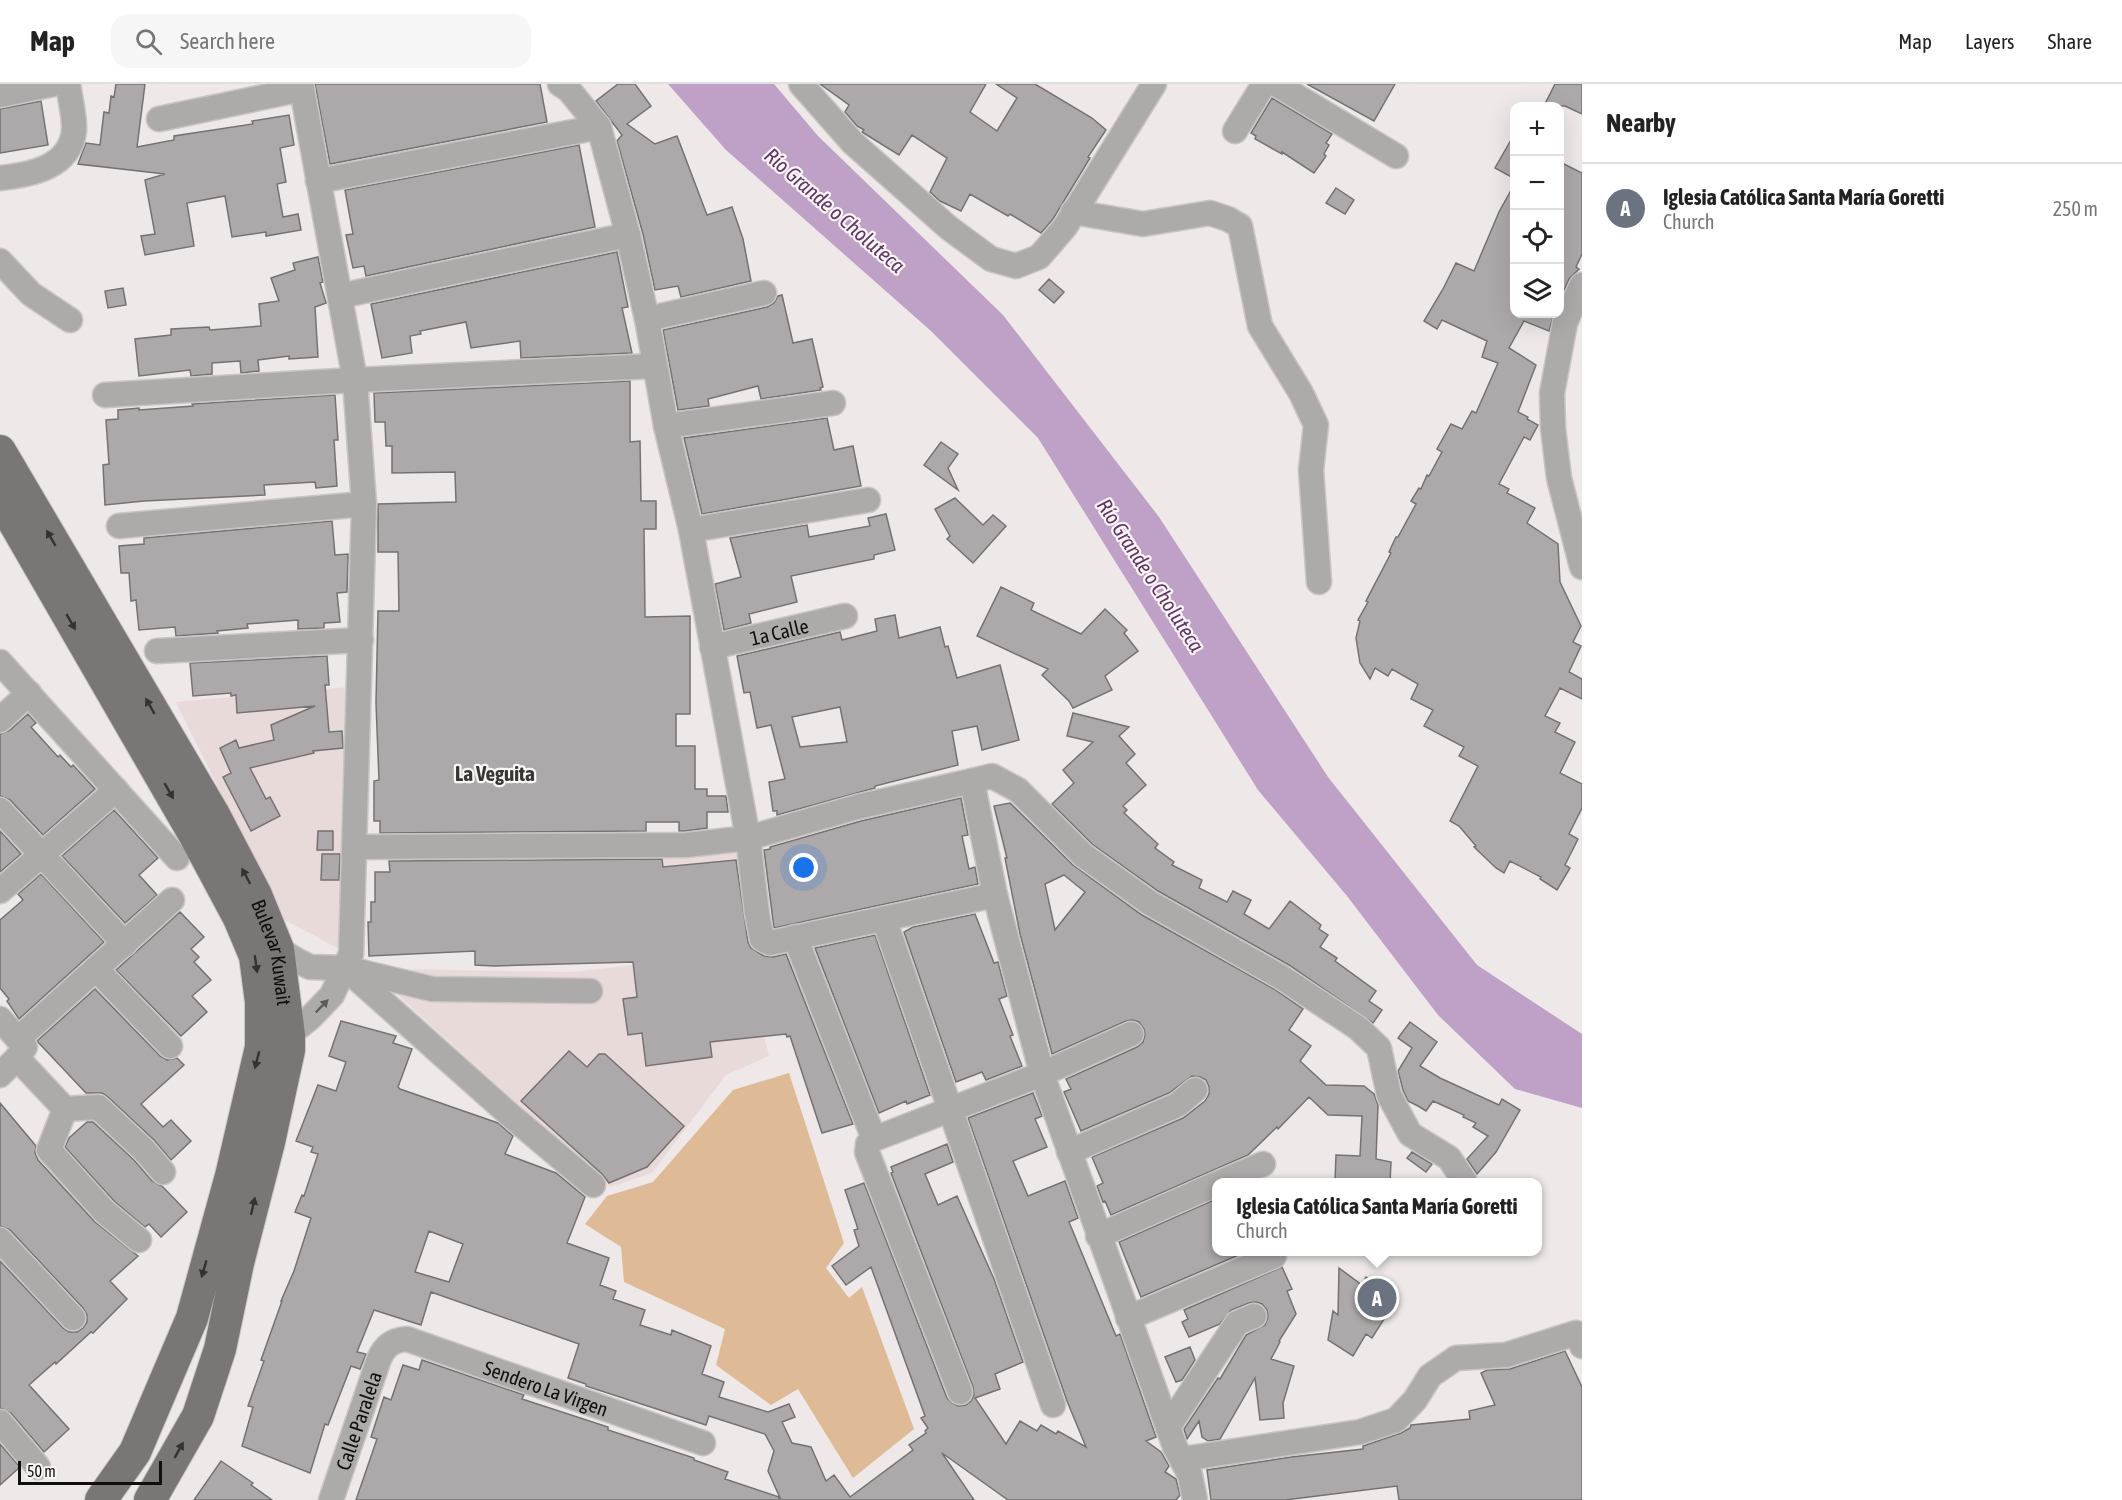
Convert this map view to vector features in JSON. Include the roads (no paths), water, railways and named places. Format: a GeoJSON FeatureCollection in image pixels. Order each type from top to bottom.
{"type":"FeatureCollection","features":[{"type":"Feature","properties":{"kind":"main road","name":"Bulevar Kuwait"},"geometry":{"type":"LineString","coordinates":[[0,451],[213,813],[256,895],[278,948],[289,1050],[269,1142],[238,1263],[220,1348],[198,1416],[150,1500]]}},
{"type":"Feature","properties":{"kind":"main road","name":"Bulevar Kuwait"},"geometry":{"type":"LineString","coordinates":[[0,498],[194,834],[239,918],[255,956],[261,1002],[261,1047],[231,1176],[171,1391],[135,1452],[101,1500]]}},
{"type":"Feature","properties":{"kind":"main road"},"geometry":{"type":"LineString","coordinates":[[81,1500],[171,1391],[238,1263]]}},
{"type":"Feature","properties":{"kind":"main road"},"geometry":{"type":"LineString","coordinates":[[120,1500],[161,1435],[171,1391]]}},
{"type":"Feature","properties":{"kind":"street"},"geometry":{"type":"LineString","coordinates":[[0,95],[54,84]]}},
{"type":"Feature","properties":{"kind":"street"},"geometry":{"type":"LineString","coordinates":[[0,178],[28,175],[58,161],[70,147],[74,130],[68,84]]}},
{"type":"Feature","properties":{"kind":"street"},"geometry":{"type":"LineString","coordinates":[[560,84],[569,90],[599,127],[628,235],[647,319],[666,426],[691,530],[748,838],[762,939],[770,943],[995,895]]}},
{"type":"Feature","properties":{"kind":"street"},"geometry":{"type":"LineString","coordinates":[[801,84],[853,143],[949,228],[991,259],[1016,266],[1039,257],[1065,227],[1154,84]]}},
{"type":"Feature","properties":{"kind":"street"},"geometry":{"type":"LineString","coordinates":[[1235,131],[1264,84]]}},
{"type":"Feature","properties":{"kind":"street"},"geometry":{"type":"LineString","coordinates":[[1276,84],[1396,156]]}},
{"type":"Feature","properties":{"kind":"street"},"geometry":{"type":"LineString","coordinates":[[159,119],[301,86],[355,380],[364,504],[351,954],[332,994],[311,1017],[289,1035]]}},
{"type":"Feature","properties":{"kind":"street"},"geometry":{"type":"LineString","coordinates":[[318,181],[599,127]]}},
{"type":"Feature","properties":{"kind":"street"},"geometry":{"type":"LineString","coordinates":[[1073,213],[1143,224],[1210,213],[1240,226],[1260,326],[1300,393],[1316,425],[1311,470],[1319,582]]}},
{"type":"Feature","properties":{"kind":"street"},"geometry":{"type":"LineString","coordinates":[[340,296],[628,235]]}},
{"type":"Feature","properties":{"kind":"street"},"geometry":{"type":"LineString","coordinates":[[0,261],[32,294],[70,320]]}},
{"type":"Feature","properties":{"kind":"street"},"geometry":{"type":"LineString","coordinates":[[1582,285],[1565,323],[1552,393],[1553,428],[1559,478],[1582,567]]}},
{"type":"Feature","properties":{"kind":"street"},"geometry":{"type":"LineString","coordinates":[[647,319],[764,293]]}},
{"type":"Feature","properties":{"kind":"street"},"geometry":{"type":"LineString","coordinates":[[105,395],[355,380],[655,366]]}},
{"type":"Feature","properties":{"kind":"street"},"geometry":{"type":"LineString","coordinates":[[666,426],[833,403]]}},
{"type":"Feature","properties":{"kind":"street"},"geometry":{"type":"LineString","coordinates":[[691,530],[868,500]]}},
{"type":"Feature","properties":{"kind":"street"},"geometry":{"type":"LineString","coordinates":[[119,526],[364,504]]}},
{"type":"Feature","properties":{"kind":"street","name":"1a Calle"},"geometry":{"type":"LineString","coordinates":[[712,648],[845,616]]}},
{"type":"Feature","properties":{"kind":"street"},"geometry":{"type":"LineString","coordinates":[[157,651],[361,640]]}},
{"type":"Feature","properties":{"kind":"street"},"geometry":{"type":"LineString","coordinates":[[0,662],[177,858]]}},
{"type":"Feature","properties":{"kind":"street"},"geometry":{"type":"LineString","coordinates":[[0,720],[29,693]]}},
{"type":"Feature","properties":{"kind":"street"},"geometry":{"type":"LineString","coordinates":[[355,847],[686,845],[748,838],[857,807],[992,776],[1018,790],[1083,855],[1150,903],[1281,977],[1358,1028],[1379,1048],[1389,1095],[1410,1134],[1449,1158],[1462,1178]]}},
{"type":"Feature","properties":{"kind":"street"},"geometry":{"type":"LineString","coordinates":[[972,781],[995,895],[1042,1074],[1098,1236],[1175,1446],[1190,1475],[1195,1500]]}},
{"type":"Feature","properties":{"kind":"street"},"geometry":{"type":"LineString","coordinates":[[0,891],[116,790]]}},
{"type":"Feature","properties":{"kind":"street"},"geometry":{"type":"LineString","coordinates":[[0,810],[125,944]]}},
{"type":"Feature","properties":{"kind":"street"},"geometry":{"type":"LineString","coordinates":[[12,1058],[96,969],[172,900]]}},
{"type":"Feature","properties":{"kind":"street"},"geometry":{"type":"LineString","coordinates":[[884,919],[1053,1405]]}},
{"type":"Feature","properties":{"kind":"street"},"geometry":{"type":"LineString","coordinates":[[795,937],[874,1138]]}},
{"type":"Feature","properties":{"kind":"street"},"geometry":{"type":"LineString","coordinates":[[278,948],[310,967],[345,968],[432,989],[590,992]]}},
{"type":"Feature","properties":{"kind":"street"},"geometry":{"type":"LineString","coordinates":[[345,968],[510,1115],[593,1185]]}},
{"type":"Feature","properties":{"kind":"street"},"geometry":{"type":"LineString","coordinates":[[96,969],[170,1046]]}},
{"type":"Feature","properties":{"kind":"street"},"geometry":{"type":"LineString","coordinates":[[0,1019],[12,1058],[65,1109],[98,1107],[144,1150],[163,1172]]}},
{"type":"Feature","properties":{"kind":"street"},"geometry":{"type":"LineString","coordinates":[[960,1392],[867,1152],[868,1144],[874,1138],[1042,1074],[1131,1034]]}},
{"type":"Feature","properties":{"kind":"street"},"geometry":{"type":"LineString","coordinates":[[1069,1152],[1177,1105],[1195,1090]]}},
{"type":"Feature","properties":{"kind":"street"},"geometry":{"type":"LineString","coordinates":[[65,1109],[49,1150],[105,1212],[139,1240]]}},
{"type":"Feature","properties":{"kind":"street"},"geometry":{"type":"LineString","coordinates":[[1230,1178],[1263,1164]]}},
{"type":"Feature","properties":{"kind":"street"},"geometry":{"type":"LineString","coordinates":[[1098,1236],[1212,1186]]}},
{"type":"Feature","properties":{"kind":"street"},"geometry":{"type":"LineString","coordinates":[[0,1240],[73,1318]]}},
{"type":"Feature","properties":{"kind":"street"},"geometry":{"type":"LineString","coordinates":[[1128,1318],[1274,1256]]}},
{"type":"Feature","properties":{"kind":"street"},"geometry":{"type":"LineString","coordinates":[[1168,1427],[1237,1323],[1254,1316]]}},
{"type":"Feature","properties":{"kind":"street"},"geometry":{"type":"LineString","coordinates":[[1183,1459],[1360,1432],[1396,1420],[1415,1400],[1430,1376],[1456,1358],[1506,1354],[1576,1333],[1582,1346]]}},
{"type":"Feature","properties":{"kind":"street","name":"Sendero La Virgen"},"geometry":{"type":"LineString","coordinates":[[389,1344],[407,1339],[703,1443]]}},
{"type":"Feature","properties":{"kind":"street","name":"Calle Paralela"},"geometry":{"type":"LineString","coordinates":[[331,1500],[378,1359],[389,1344]]}},
{"type":"Feature","properties":{"kind":"street"},"geometry":{"type":"LineString","coordinates":[[0,1422],[38,1467]]}},
{"type":"Feature","properties":{"kind":"water","name":"Río Grande o Choluteca"},"geometry":{"type":"Polygon","coordinates":[[[668,84],[774,84],[818,136],[1003,315],[1159,517],[1328,777],[1477,965],[1582,1034],[1582,1108],[1515,1089],[1438,1015],[1347,896],[1258,790],[1038,438],[931,331],[726,150],[668,84]]]}},
{"type":"Feature","properties":{"kind":"place","name":"Iglesia Católica Santa María Goretti"},"geometry":{"type":"Point","coordinates":[1377,1298]}},
{"type":"Feature","properties":{"kind":"district","name":"La Veguita"},"geometry":{"type":"Point","coordinates":[495,773]}}]}
